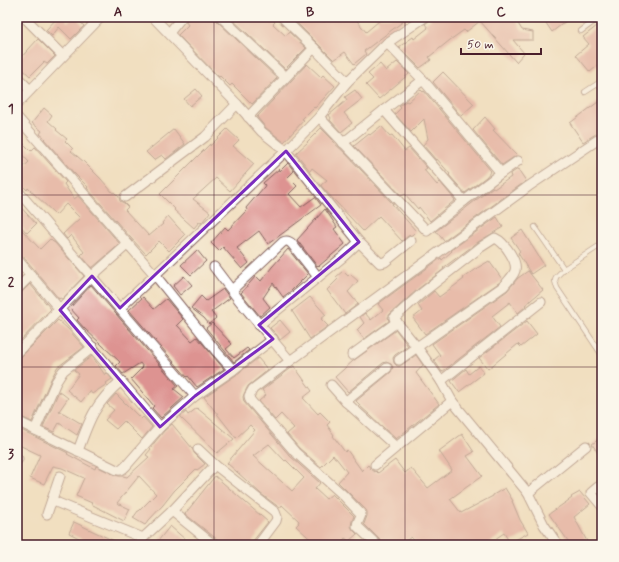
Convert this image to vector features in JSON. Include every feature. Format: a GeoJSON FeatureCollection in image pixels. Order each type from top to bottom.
{"type":"FeatureCollection","features":[{"type":"Feature","properties":{"kind":"street"},"geometry":{"type":"LineString","coordinates":[[24,17],[63,56]]}},
{"type":"Feature","properties":{"kind":"street"},"geometry":{"type":"LineString","coordinates":[[17,104],[101,17]]}},
{"type":"Feature","properties":{"kind":"street"},"geometry":{"type":"LineString","coordinates":[[153,17],[169,32],[262,132],[286,151],[360,242],[380,263],[385,262],[410,241]]}},
{"type":"Feature","properties":{"kind":"street"},"geometry":{"type":"LineString","coordinates":[[169,32],[182,17]]}},
{"type":"Feature","properties":{"kind":"street"},"geometry":{"type":"LineString","coordinates":[[221,17],[285,77]]}},
{"type":"Feature","properties":{"kind":"street"},"geometry":{"type":"LineString","coordinates":[[282,17],[347,82]]}},
{"type":"Feature","properties":{"kind":"street"},"geometry":{"type":"LineString","coordinates":[[120,308],[286,151],[319,117],[347,82],[387,43],[425,17]]}},
{"type":"Feature","properties":{"kind":"street"},"geometry":{"type":"LineString","coordinates":[[387,43],[423,80],[501,173]]}},
{"type":"Feature","properties":{"kind":"street"},"geometry":{"type":"LineString","coordinates":[[248,117],[314,48]]}},
{"type":"Feature","properties":{"kind":"street"},"geometry":{"type":"LineString","coordinates":[[17,77],[30,90]]}},
{"type":"Feature","properties":{"kind":"street"},"geometry":{"type":"LineString","coordinates":[[343,143],[423,80]]}},
{"type":"Feature","properties":{"kind":"street"},"geometry":{"type":"LineString","coordinates":[[126,197],[205,137],[237,104]]}},
{"type":"Feature","properties":{"kind":"street"},"geometry":{"type":"LineString","coordinates":[[384,110],[464,201]]}},
{"type":"Feature","properties":{"kind":"street"},"geometry":{"type":"LineString","coordinates":[[17,116],[155,275],[233,370]]}},
{"type":"Feature","properties":{"kind":"street"},"geometry":{"type":"LineString","coordinates":[[319,117],[427,231],[464,201],[518,161]]}},
{"type":"Feature","properties":{"kind":"street"},"geometry":{"type":"LineString","coordinates":[[377,545],[357,526],[357,522],[361,518],[361,514],[348,500],[295,452],[250,400],[249,396],[253,389],[290,361],[529,186],[602,137]]}},
{"type":"Feature","properties":{"kind":"street"},"geometry":{"type":"LineString","coordinates":[[17,190],[195,396]]}},
{"type":"Feature","properties":{"kind":"street"},"geometry":{"type":"LineString","coordinates":[[399,360],[417,347],[504,286],[515,272],[516,267],[509,251],[498,239],[495,238],[481,247],[422,293],[395,316],[395,320],[417,347],[441,381],[452,401],[528,492],[544,525],[558,545]]}},
{"type":"Feature","properties":{"kind":"street"},"geometry":{"type":"LineString","coordinates":[[232,290],[283,242],[286,241],[289,241],[292,244],[318,277]]}},
{"type":"Feature","properties":{"kind":"street"},"geometry":{"type":"LineString","coordinates":[[259,325],[360,242]]}},
{"type":"Feature","properties":{"kind":"street"},"geometry":{"type":"LineString","coordinates":[[17,353],[92,276],[128,244]]}},
{"type":"Feature","properties":{"kind":"street"},"geometry":{"type":"LineString","coordinates":[[17,258],[160,427]]}},
{"type":"Feature","properties":{"kind":"street"},"geometry":{"type":"LineString","coordinates":[[214,267],[259,325],[273,339],[290,361]]}},
{"type":"Feature","properties":{"kind":"street"},"geometry":{"type":"LineString","coordinates":[[17,289],[31,275]]}},
{"type":"Feature","properties":{"kind":"street"},"geometry":{"type":"LineString","coordinates":[[441,381],[541,302]]}},
{"type":"Feature","properties":{"kind":"street"},"geometry":{"type":"LineString","coordinates":[[352,356],[397,322]]}},
{"type":"Feature","properties":{"kind":"street"},"geometry":{"type":"LineString","coordinates":[[17,421],[117,470],[122,470],[160,427],[195,396],[233,370],[273,339]]}},
{"type":"Feature","properties":{"kind":"street"},"geometry":{"type":"LineString","coordinates":[[35,430],[59,376],[92,347]]}},
{"type":"Feature","properties":{"kind":"street"},"geometry":{"type":"LineString","coordinates":[[346,402],[387,368]]}},
{"type":"Feature","properties":{"kind":"street"},"geometry":{"type":"LineString","coordinates":[[78,451],[86,428],[94,412],[109,391],[121,381]]}},
{"type":"Feature","properties":{"kind":"street"},"geometry":{"type":"LineString","coordinates":[[331,385],[346,402],[396,448]]}},
{"type":"Feature","properties":{"kind":"street"},"geometry":{"type":"LineString","coordinates":[[375,465],[452,401]]}},
{"type":"Feature","properties":{"kind":"street"},"geometry":{"type":"LineString","coordinates":[[528,492],[586,446]]}},
{"type":"Feature","properties":{"kind":"street"},"geometry":{"type":"LineString","coordinates":[[198,450],[275,512],[277,517],[276,521],[258,545]]}},
{"type":"Feature","properties":{"kind":"street"},"geometry":{"type":"LineString","coordinates":[[52,500],[141,542],[215,465]]}},
{"type":"Feature","properties":{"kind":"street"},"geometry":{"type":"LineString","coordinates":[[47,514],[60,476]]}},
{"type":"Feature","properties":{"kind":"street"},"geometry":{"type":"LineString","coordinates":[[602,490],[598,487],[591,493],[602,506]]}},
{"type":"Feature","properties":{"kind":"street"},"geometry":{"type":"LineString","coordinates":[[172,511],[214,545]]}},
{"type":"Feature","properties":{"kind":"lane"},"geometry":{"type":"LineString","coordinates":[[581,31],[600,17]]}},
{"type":"Feature","properties":{"kind":"lane"},"geometry":{"type":"LineString","coordinates":[[585,92],[602,81]]}},
{"type":"Feature","properties":{"kind":"lane"},"geometry":{"type":"LineString","coordinates":[[535,227],[564,269]]}},
{"type":"Feature","properties":{"kind":"lane"},"geometry":{"type":"LineString","coordinates":[[602,244],[564,269],[556,277],[555,282],[557,288],[602,355]]}},
{"type":"Feature","properties":{"kind":"highlighted area"},"geometry":{"type":"Polygon","coordinates":[[[286,151],[359,242],[259,325],[273,339],[195,396],[160,427],[60,310],[92,276],[120,308],[286,151]]]}},
{"type":"Feature","properties":{"kind":"building"},"geometry":{"type":"Polygon","coordinates":[[[58,17],[68,17],[66,20],[68,22],[73,17],[76,17],[84,26],[71,39],[59,27],[52,36],[46,30],[58,17]]]}},
{"type":"Feature","properties":{"kind":"building"},"geometry":{"type":"Polygon","coordinates":[[[188,17],[215,17],[217,21],[277,78],[252,104],[232,84],[230,86],[220,76],[219,77],[178,35],[188,25],[186,22],[188,17]]]}},
{"type":"Feature","properties":{"kind":"building"},"geometry":{"type":"Polygon","coordinates":[[[230,17],[270,17],[275,22],[273,24],[286,36],[289,32],[306,48],[285,69],[230,17]]]}},
{"type":"Feature","properties":{"kind":"building"},"geometry":{"type":"Polygon","coordinates":[[[292,17],[320,17],[324,22],[329,17],[354,17],[366,32],[379,21],[376,17],[409,17],[364,51],[366,54],[354,64],[345,52],[334,60],[292,17]]]}},
{"type":"Feature","properties":{"kind":"building"},"geometry":{"type":"Polygon","coordinates":[[[431,17],[514,17],[522,30],[533,32],[533,40],[513,40],[524,53],[516,62],[480,21],[466,32],[464,30],[450,40],[429,57],[431,60],[420,68],[399,47],[413,37],[414,39],[428,28],[425,24],[431,17]]]}},
{"type":"Feature","properties":{"kind":"building"},"geometry":{"type":"Polygon","coordinates":[[[542,17],[571,17],[552,32],[542,17]]]}},
{"type":"Feature","properties":{"kind":"building"},"geometry":{"type":"Polygon","coordinates":[[[602,22],[602,62],[590,72],[576,55],[589,44],[583,37],[602,22]]]}},
{"type":"Feature","properties":{"kind":"building"},"geometry":{"type":"Polygon","coordinates":[[[38,39],[55,56],[47,64],[44,62],[30,76],[17,64],[17,62],[38,39]]]}},
{"type":"Feature","properties":{"kind":"building"},"geometry":{"type":"Polygon","coordinates":[[[397,62],[409,74],[379,99],[366,85],[373,79],[368,74],[380,64],[386,71],[397,62]]]}},
{"type":"Feature","properties":{"kind":"building"},"geometry":{"type":"Polygon","coordinates":[[[307,64],[321,77],[323,75],[335,86],[315,108],[314,107],[302,119],[304,120],[284,142],[266,128],[257,117],[307,64]]]}},
{"type":"Feature","properties":{"kind":"building"},"geometry":{"type":"Polygon","coordinates":[[[443,72],[474,104],[461,116],[433,82],[443,72]]]}},
{"type":"Feature","properties":{"kind":"building"},"geometry":{"type":"Polygon","coordinates":[[[196,89],[202,96],[190,106],[184,99],[196,89]]]}},
{"type":"Feature","properties":{"kind":"building"},"geometry":{"type":"Polygon","coordinates":[[[355,90],[362,99],[344,113],[352,123],[341,132],[330,120],[331,118],[329,115],[347,100],[345,97],[355,90]]]}},
{"type":"Feature","properties":{"kind":"building"},"geometry":{"type":"Polygon","coordinates":[[[421,90],[423,92],[424,91],[491,171],[486,177],[465,193],[437,159],[436,160],[423,145],[428,139],[424,119],[411,132],[395,114],[401,108],[399,106],[406,101],[408,102],[421,90]]]}},
{"type":"Feature","properties":{"kind":"building"},"geometry":{"type":"Polygon","coordinates":[[[602,99],[602,131],[583,142],[570,123],[602,99]]]}},
{"type":"Feature","properties":{"kind":"building"},"geometry":{"type":"Polygon","coordinates":[[[44,108],[52,115],[48,121],[67,139],[65,141],[73,149],[71,151],[101,179],[113,193],[114,192],[119,197],[120,201],[128,207],[125,210],[149,236],[163,224],[162,223],[168,216],[185,235],[169,251],[159,241],[146,254],[44,139],[45,138],[40,134],[42,131],[32,123],[44,108]]]}},
{"type":"Feature","properties":{"kind":"building"},"geometry":{"type":"Polygon","coordinates":[[[485,117],[495,129],[493,130],[517,155],[502,165],[473,130],[485,117]]]}},
{"type":"Feature","properties":{"kind":"building"},"geometry":{"type":"Polygon","coordinates":[[[381,126],[390,136],[392,135],[405,151],[409,148],[427,168],[424,170],[437,185],[440,182],[455,200],[430,221],[419,207],[418,209],[405,194],[402,196],[354,146],[381,126]]]}},
{"type":"Feature","properties":{"kind":"building"},"geometry":{"type":"Polygon","coordinates":[[[321,128],[393,204],[416,231],[412,235],[408,236],[402,241],[379,216],[363,231],[322,187],[321,185],[327,180],[312,168],[310,171],[296,153],[321,128]]]}},
{"type":"Feature","properties":{"kind":"building"},"geometry":{"type":"Polygon","coordinates":[[[174,129],[185,144],[166,159],[162,155],[154,160],[146,152],[174,129]]]}},
{"type":"Feature","properties":{"kind":"building"},"geometry":{"type":"Polygon","coordinates":[[[227,129],[239,140],[233,146],[254,164],[230,191],[216,178],[193,199],[210,212],[201,223],[199,222],[194,228],[174,210],[175,209],[160,194],[227,129]]]}},
{"type":"Feature","properties":{"kind":"building"},"geometry":{"type":"Polygon","coordinates":[[[17,137],[31,151],[35,147],[66,182],[64,184],[74,199],[78,196],[120,244],[92,268],[81,255],[84,252],[71,235],[67,239],[63,234],[80,218],[66,204],[56,215],[28,188],[27,190],[17,180],[17,173],[29,162],[17,149],[17,137]]]}},
{"type":"Feature","properties":{"kind":"building"},"geometry":{"type":"Polygon","coordinates":[[[288,163],[294,171],[288,177],[297,186],[289,194],[301,207],[315,197],[321,205],[268,244],[259,231],[237,248],[249,263],[242,269],[223,247],[219,251],[211,243],[225,227],[228,230],[247,210],[246,208],[264,187],[265,185],[263,183],[279,169],[280,171],[288,163]]]}},
{"type":"Feature","properties":{"kind":"building"},"geometry":{"type":"Polygon","coordinates":[[[518,169],[526,181],[444,241],[436,231],[493,187],[494,189],[511,177],[510,174],[518,169]]]}},
{"type":"Feature","properties":{"kind":"building"},"geometry":{"type":"Polygon","coordinates":[[[17,203],[36,224],[27,233],[17,222],[17,203]]]}},
{"type":"Feature","properties":{"kind":"building"},"geometry":{"type":"Polygon","coordinates":[[[325,209],[337,227],[334,229],[345,244],[319,266],[317,266],[297,240],[325,209]]]}},
{"type":"Feature","properties":{"kind":"building"},"geometry":{"type":"Polygon","coordinates":[[[497,217],[503,227],[478,242],[443,268],[444,269],[418,289],[390,314],[388,317],[389,321],[364,339],[357,330],[364,323],[360,317],[365,313],[371,320],[383,310],[378,304],[441,258],[442,260],[452,251],[451,250],[497,217]]]}},
{"type":"Feature","properties":{"kind":"building"},"geometry":{"type":"Polygon","coordinates":[[[22,230],[40,249],[50,239],[84,276],[62,299],[59,299],[22,255],[17,253],[17,234],[22,230]]]}},
{"type":"Feature","properties":{"kind":"building"},"geometry":{"type":"Polygon","coordinates":[[[522,230],[544,265],[531,274],[518,253],[520,251],[511,238],[522,230]]]}},
{"type":"Feature","properties":{"kind":"building"},"geometry":{"type":"Polygon","coordinates":[[[288,249],[308,274],[283,297],[273,283],[263,298],[270,307],[260,316],[241,293],[256,276],[261,281],[288,249]]]}},
{"type":"Feature","properties":{"kind":"building"},"geometry":{"type":"Polygon","coordinates":[[[197,250],[206,261],[191,275],[181,265],[197,250]]]}},
{"type":"Feature","properties":{"kind":"building"},"geometry":{"type":"Polygon","coordinates":[[[489,261],[502,279],[500,282],[425,334],[413,318],[422,311],[418,305],[434,291],[439,297],[474,270],[489,261]]]}},
{"type":"Feature","properties":{"kind":"building"},"geometry":{"type":"Polygon","coordinates":[[[343,271],[348,276],[350,274],[358,281],[348,292],[358,304],[345,314],[327,290],[338,279],[336,277],[343,271]]]}},
{"type":"Feature","properties":{"kind":"building"},"geometry":{"type":"Polygon","coordinates":[[[528,271],[543,290],[518,313],[510,302],[492,316],[500,327],[442,372],[434,360],[440,355],[432,344],[507,291],[518,278],[528,271]]]}},
{"type":"Feature","properties":{"kind":"building"},"geometry":{"type":"Polygon","coordinates":[[[184,276],[192,285],[180,295],[173,286],[184,276]]]}},
{"type":"Feature","properties":{"kind":"building"},"geometry":{"type":"Polygon","coordinates":[[[30,284],[51,309],[17,344],[17,296],[30,284]]]}},
{"type":"Feature","properties":{"kind":"building"},"geometry":{"type":"Polygon","coordinates":[[[91,285],[178,386],[174,389],[184,397],[161,418],[152,408],[154,406],[131,379],[143,367],[140,363],[123,374],[116,366],[120,362],[84,328],[77,320],[79,318],[70,308],[91,285]]]}},
{"type":"Feature","properties":{"kind":"building"},"geometry":{"type":"Polygon","coordinates":[[[223,289],[230,298],[211,312],[216,318],[209,324],[191,308],[201,296],[206,301],[223,289]]]}},
{"type":"Feature","properties":{"kind":"building"},"geometry":{"type":"Polygon","coordinates":[[[143,297],[154,309],[166,299],[183,319],[177,325],[192,341],[197,337],[224,369],[197,387],[129,310],[143,297]]]}},
{"type":"Feature","properties":{"kind":"building"},"geometry":{"type":"Polygon","coordinates":[[[310,297],[326,315],[321,319],[328,326],[310,339],[292,311],[310,297]]]}},
{"type":"Feature","properties":{"kind":"building"},"geometry":{"type":"Polygon","coordinates":[[[58,320],[84,347],[58,366],[32,422],[17,415],[17,359],[21,357],[58,320]]]}},
{"type":"Feature","properties":{"kind":"building"},"geometry":{"type":"Polygon","coordinates":[[[280,320],[290,332],[280,340],[270,328],[280,320]]]}},
{"type":"Feature","properties":{"kind":"building"},"geometry":{"type":"Polygon","coordinates":[[[527,321],[537,334],[521,347],[518,344],[488,369],[479,358],[527,321]]]}},
{"type":"Feature","properties":{"kind":"building"},"geometry":{"type":"Polygon","coordinates":[[[212,323],[232,344],[226,349],[234,358],[247,348],[249,350],[234,362],[206,328],[212,323]]]}},
{"type":"Feature","properties":{"kind":"building"},"geometry":{"type":"Polygon","coordinates":[[[396,330],[408,346],[395,355],[393,358],[394,363],[397,366],[400,366],[416,355],[423,365],[416,373],[439,404],[396,439],[356,401],[391,372],[393,367],[391,364],[386,362],[383,363],[348,392],[335,377],[353,361],[396,330]]]}},
{"type":"Feature","properties":{"kind":"building"},"geometry":{"type":"Polygon","coordinates":[[[92,356],[105,375],[107,373],[112,379],[92,394],[90,391],[81,402],[67,390],[79,374],[74,370],[92,356]]]}},
{"type":"Feature","properties":{"kind":"building"},"geometry":{"type":"Polygon","coordinates":[[[258,358],[268,370],[248,386],[243,397],[244,402],[290,456],[320,483],[315,489],[326,499],[332,494],[354,516],[351,526],[357,534],[349,541],[345,538],[339,545],[317,545],[296,526],[299,521],[282,505],[280,508],[261,494],[227,463],[255,430],[250,425],[236,438],[204,397],[258,358]],[[269,444],[253,456],[292,491],[304,478],[286,460],[285,461],[269,444]]]}},
{"type":"Feature","properties":{"kind":"building"},"geometry":{"type":"Polygon","coordinates":[[[294,366],[312,391],[303,398],[318,414],[320,412],[330,422],[327,425],[334,435],[333,436],[345,452],[347,450],[362,471],[368,465],[371,469],[378,473],[395,460],[405,473],[411,468],[428,488],[452,470],[439,451],[462,434],[474,452],[467,456],[482,476],[450,499],[461,513],[505,488],[513,501],[520,520],[528,533],[510,543],[504,533],[486,545],[418,545],[411,537],[400,545],[383,545],[381,541],[364,524],[367,516],[366,510],[338,482],[347,472],[336,458],[333,455],[321,467],[299,448],[287,434],[294,428],[281,414],[275,420],[259,401],[266,395],[262,390],[294,366]]]}},
{"type":"Feature","properties":{"kind":"building"},"geometry":{"type":"Polygon","coordinates":[[[479,366],[484,373],[459,392],[451,381],[466,369],[469,374],[479,366]]]}},
{"type":"Feature","properties":{"kind":"building"},"geometry":{"type":"Polygon","coordinates":[[[59,391],[68,398],[59,411],[82,424],[77,435],[59,423],[54,432],[43,427],[59,391]]]}},
{"type":"Feature","properties":{"kind":"building"},"geometry":{"type":"Polygon","coordinates":[[[116,394],[141,419],[143,417],[152,427],[142,439],[124,421],[116,429],[105,420],[114,410],[107,404],[116,394]]]}},
{"type":"Feature","properties":{"kind":"building"},"geometry":{"type":"Polygon","coordinates":[[[197,408],[234,439],[217,453],[180,417],[186,412],[188,415],[197,408]]]}},
{"type":"Feature","properties":{"kind":"building"},"geometry":{"type":"Polygon","coordinates":[[[172,424],[192,448],[194,453],[205,464],[197,470],[196,469],[174,491],[145,525],[133,518],[138,511],[156,494],[139,476],[117,503],[130,509],[124,521],[76,496],[84,478],[62,468],[53,466],[44,484],[30,478],[40,455],[17,444],[17,428],[68,453],[67,454],[95,469],[96,466],[115,475],[127,477],[149,457],[146,455],[151,449],[150,448],[172,424]]]}},
{"type":"Feature","properties":{"kind":"building"},"geometry":{"type":"Polygon","coordinates":[[[602,437],[602,459],[592,444],[602,437]]]}},
{"type":"Feature","properties":{"kind":"building"},"geometry":{"type":"Polygon","coordinates":[[[215,476],[268,522],[253,541],[252,545],[222,545],[218,540],[185,514],[215,476]]]}},
{"type":"Feature","properties":{"kind":"building"},"geometry":{"type":"Polygon","coordinates":[[[580,492],[590,504],[574,517],[589,545],[571,545],[549,514],[580,492]]]}},
{"type":"Feature","properties":{"kind":"building"},"geometry":{"type":"Polygon","coordinates":[[[74,522],[123,545],[91,545],[69,533],[74,522]]]}},
{"type":"Feature","properties":{"kind":"building"},"geometry":{"type":"Polygon","coordinates":[[[170,526],[192,545],[162,545],[158,541],[170,526]]]}}]}
